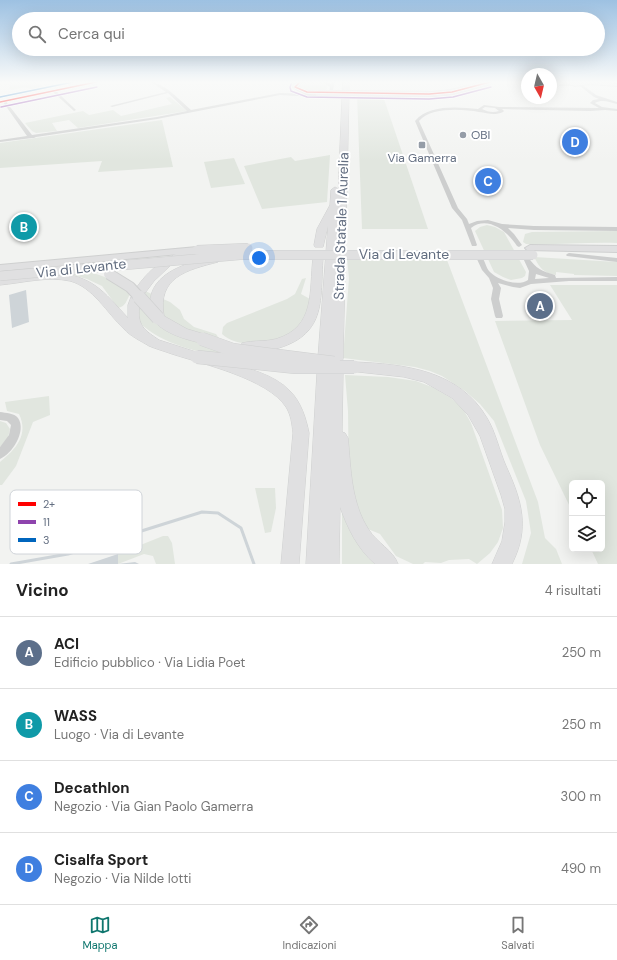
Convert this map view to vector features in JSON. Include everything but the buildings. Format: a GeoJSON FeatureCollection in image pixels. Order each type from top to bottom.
{"type":"FeatureCollection","features":[{"type":"Feature","properties":{"kind":"highway","name":"Strada Statale 1 Aurelia"},"geometry":{"type":"LineString","coordinates":[[325,357],[342,108]]}},
{"type":"Feature","properties":{"kind":"highway","name":"Strada Statale 1 Aurelia"},"geometry":{"type":"LineString","coordinates":[[336,358],[343,108]]}},
{"type":"Feature","properties":{"kind":"highway"},"geometry":{"type":"LineString","coordinates":[[202,338],[241,347],[262,347],[282,342],[295,335],[309,322],[313,313],[318,251],[322,229],[335,201]]}},
{"type":"Feature","properties":{"kind":"highway"},"geometry":{"type":"LineString","coordinates":[[177,257],[197,250]]}},
{"type":"Feature","properties":{"kind":"highway"},"geometry":{"type":"LineString","coordinates":[[158,318],[156,306],[158,293],[163,284],[172,276],[196,264],[240,255]]}},
{"type":"Feature","properties":{"kind":"highway"},"geometry":{"type":"LineString","coordinates":[[142,335],[136,327],[133,315],[138,295],[150,278],[167,263]]}},
{"type":"Feature","properties":{"kind":"highway"},"geometry":{"type":"LineString","coordinates":[[25,266],[71,267]]}},
{"type":"Feature","properties":{"kind":"highway"},"geometry":{"type":"LineString","coordinates":[[94,270],[109,274],[130,287],[158,318],[174,329],[232,350],[315,360],[354,367],[410,372],[428,377],[450,388],[474,410],[480,420],[510,498],[514,514],[512,540],[506,556],[500,564]]}},
{"type":"Feature","properties":{"kind":"highway"},"geometry":{"type":"LineString","coordinates":[[0,281],[54,276],[78,280],[96,291],[129,327],[161,346],[256,377],[280,391],[292,404],[299,420],[301,433],[290,564]]}},
{"type":"Feature","properties":{"kind":"highway"},"geometry":{"type":"LineString","coordinates":[[196,357],[274,366],[313,368],[354,367]]}},
{"type":"Feature","properties":{"kind":"highway"},"geometry":{"type":"LineString","coordinates":[[315,564],[330,374],[335,392],[344,483],[349,512],[365,541],[379,557],[389,564]]}},
{"type":"Feature","properties":{"kind":"highway"},"geometry":{"type":"LineString","coordinates":[[330,564],[335,392]]}},
{"type":"Feature","properties":{"kind":"main road","name":"Via di Levante"},"geometry":{"type":"LineString","coordinates":[[0,268],[197,250],[281,248],[617,255]]}},
{"type":"Feature","properties":{"kind":"main road","name":"Via di Levante"},"geometry":{"type":"LineString","coordinates":[[0,276],[166,260],[240,255],[526,253],[617,248]]}},
{"type":"Feature","properties":{"kind":"street"},"geometry":{"type":"LineString","coordinates":[[10,108],[30,136],[34,136]]}},
{"type":"Feature","properties":{"kind":"street"},"geometry":{"type":"LineString","coordinates":[[186,108],[190,112]]}},
{"type":"Feature","properties":{"kind":"street"},"geometry":{"type":"LineString","coordinates":[[0,141],[208,108]]}},
{"type":"Feature","properties":{"kind":"street"},"geometry":{"type":"LineString","coordinates":[[496,108],[501,110],[617,110]]}},
{"type":"Feature","properties":{"kind":"street"},"geometry":{"type":"LineString","coordinates":[[582,110],[590,108]]}},
{"type":"Feature","properties":{"kind":"street"},"geometry":{"type":"LineString","coordinates":[[499,316],[495,299],[497,288],[491,277],[484,269],[465,220],[457,212],[431,156],[417,121],[420,116],[433,111],[482,109],[494,114],[501,110]]}},
{"type":"Feature","properties":{"kind":"street"},"geometry":{"type":"LineString","coordinates":[[20,139],[27,132]]}},
{"type":"Feature","properties":{"kind":"street"},"geometry":{"type":"LineString","coordinates":[[457,212],[469,218],[502,226],[617,229]]}},
{"type":"Feature","properties":{"kind":"street"},"geometry":{"type":"LineString","coordinates":[[468,228],[472,224],[484,222]]}},
{"type":"Feature","properties":{"kind":"street"},"geometry":{"type":"LineString","coordinates":[[502,226],[510,232],[538,272],[544,275],[569,279]]}},
{"type":"Feature","properties":{"kind":"street"},"geometry":{"type":"LineString","coordinates":[[515,239],[520,232],[534,228]]}},
{"type":"Feature","properties":{"kind":"street"},"geometry":{"type":"LineString","coordinates":[[526,253],[533,274],[530,282]]}},
{"type":"Feature","properties":{"kind":"street"},"geometry":{"type":"LineString","coordinates":[[569,255],[617,260]]}},
{"type":"Feature","properties":{"kind":"street"},"geometry":{"type":"LineString","coordinates":[[491,277],[506,284],[523,285],[530,282],[569,279],[617,279]]}},
{"type":"Feature","properties":{"kind":"street"},"geometry":{"type":"LineString","coordinates":[[497,288],[506,284]]}},
{"type":"Feature","properties":{"kind":"street"},"geometry":{"type":"LineString","coordinates":[[0,416],[11,418],[14,421],[16,428],[11,442],[0,454]]}},
{"type":"Feature","properties":{"kind":"shaded area"},"geometry":{"type":"Polygon","coordinates":[[[154,108],[184,108],[187,111],[78,128],[69,120],[52,123],[57,131],[36,133],[32,131],[25,123],[83,111],[89,115],[113,110],[121,116],[154,108]]]}},
{"type":"Feature","properties":{"kind":"shaded area"},"geometry":{"type":"Polygon","coordinates":[[[357,108],[387,108],[428,229],[362,229],[357,108]]]}},
{"type":"Feature","properties":{"kind":"shaded area"},"geometry":{"type":"Polygon","coordinates":[[[162,120],[173,167],[98,172],[102,161],[0,168],[0,143],[162,120]]]}},
{"type":"Feature","properties":{"kind":"shaded area"},"geometry":{"type":"Polygon","coordinates":[[[330,155],[327,202],[262,209],[244,166],[291,157],[295,161],[330,155]]]}},
{"type":"Feature","properties":{"kind":"shaded area"},"geometry":{"type":"Polygon","coordinates":[[[234,158],[245,184],[211,188],[204,162],[234,158]]]}},
{"type":"Feature","properties":{"kind":"shaded area"},"geometry":{"type":"Polygon","coordinates":[[[487,225],[504,232],[526,272],[525,276],[511,280],[494,272],[475,231],[480,227],[487,225]]]}},
{"type":"Feature","properties":{"kind":"shaded area"},"geometry":{"type":"Polygon","coordinates":[[[617,231],[617,243],[526,244],[523,242],[525,234],[532,232],[617,231]]]}},
{"type":"Feature","properties":{"kind":"shaded area"},"geometry":{"type":"Polygon","coordinates":[[[534,257],[617,262],[617,276],[574,275],[556,272],[556,275],[548,273],[542,269],[534,257]]]}},
{"type":"Feature","properties":{"kind":"shaded area"},"geometry":{"type":"Polygon","coordinates":[[[347,258],[447,260],[538,502],[545,538],[556,549],[562,564],[522,564],[531,533],[526,501],[494,421],[480,404],[465,391],[442,376],[430,371],[415,367],[343,358],[349,278],[347,258]]]}},
{"type":"Feature","properties":{"kind":"shaded area"},"geometry":{"type":"Polygon","coordinates":[[[85,271],[109,279],[125,289],[130,294],[124,305],[118,308],[102,286],[87,279],[65,273],[85,271]]]}},
{"type":"Feature","properties":{"kind":"shaded area"},"geometry":{"type":"Polygon","coordinates":[[[306,278],[301,294],[310,299],[304,319],[296,329],[279,338],[259,344],[239,342],[222,334],[223,327],[227,323],[287,299],[295,294],[302,279],[306,278]]]}},
{"type":"Feature","properties":{"kind":"shaded area"},"geometry":{"type":"Polygon","coordinates":[[[550,285],[617,285],[617,564],[598,564],[592,552],[605,552],[605,480],[569,480],[569,505],[540,445],[495,321],[572,320],[550,285]]]}},
{"type":"Feature","properties":{"kind":"shaded area"},"geometry":{"type":"Polygon","coordinates":[[[26,290],[29,322],[12,328],[9,295],[26,290]]]}},
{"type":"Feature","properties":{"kind":"shaded area"},"geometry":{"type":"Polygon","coordinates":[[[145,291],[170,302],[180,310],[184,319],[194,327],[216,334],[232,358],[208,354],[182,347],[159,337],[148,330],[139,322],[138,305],[145,291]]]}},
{"type":"Feature","properties":{"kind":"shaded area"},"geometry":{"type":"Polygon","coordinates":[[[345,375],[388,377],[416,381],[432,387],[451,398],[463,409],[471,423],[502,510],[503,528],[498,542],[490,553],[477,564],[469,559],[449,560],[441,563],[425,562],[423,564],[413,564],[396,556],[380,534],[363,527],[349,492],[348,411],[345,375]]]}},
{"type":"Feature","properties":{"kind":"shaded area"},"geometry":{"type":"Polygon","coordinates":[[[49,396],[50,415],[33,422],[16,466],[2,485],[0,485],[0,462],[16,447],[22,435],[22,422],[19,414],[7,411],[5,402],[49,396]]]}},
{"type":"Feature","properties":{"kind":"shaded area"},"geometry":{"type":"Polygon","coordinates":[[[0,421],[6,423],[10,429],[8,438],[0,447],[0,421]]]}},
{"type":"Feature","properties":{"kind":"shaded area"},"geometry":{"type":"Polygon","coordinates":[[[255,488],[275,488],[276,508],[271,532],[265,533],[255,488]]]}},
{"type":"Feature","properties":{"kind":"shaded area"},"geometry":{"type":"Polygon","coordinates":[[[342,505],[354,538],[376,564],[342,564],[342,505]]]}},
{"type":"Feature","properties":{"kind":"shaded area"},"geometry":{"type":"Polygon","coordinates":[[[163,536],[168,536],[172,543],[175,564],[156,564],[153,556],[144,554],[118,564],[118,554],[142,554],[142,544],[163,536]]]}},
{"type":"Feature","properties":{"kind":"shaded area"},"geometry":{"type":"Polygon","coordinates":[[[118,554],[118,564],[88,564],[118,554]]]}},
{"type":"Feature","properties":{"kind":"shaded area"},"geometry":{"type":"Polygon","coordinates":[[[135,562],[139,564],[118,564],[135,562]]]}},
{"type":"Feature","properties":{"kind":"waterway"},"geometry":{"type":"LineString","coordinates":[[142,531],[202,512],[218,513],[241,528],[254,564]]}},
{"type":"Feature","properties":{"kind":"waterway"},"geometry":{"type":"LineString","coordinates":[[11,564],[68,554]]}},
{"type":"Feature","properties":{"kind":"place","name":"OBI"},"geometry":{"type":"Point","coordinates":[463,135]}},
{"type":"Feature","properties":{"kind":"place","name":"Cisalfa Sport"},"geometry":{"type":"Point","coordinates":[575,142]}},
{"type":"Feature","properties":{"kind":"place","name":"Via Gamerra"},"geometry":{"type":"Point","coordinates":[422,145]}},
{"type":"Feature","properties":{"kind":"place","name":"Decathlon"},"geometry":{"type":"Point","coordinates":[488,181]}},
{"type":"Feature","properties":{"kind":"place","name":"WASS"},"geometry":{"type":"Point","coordinates":[24,227]}},
{"type":"Feature","properties":{"kind":"place","name":"ACI"},"geometry":{"type":"Point","coordinates":[540,306]}}]}
